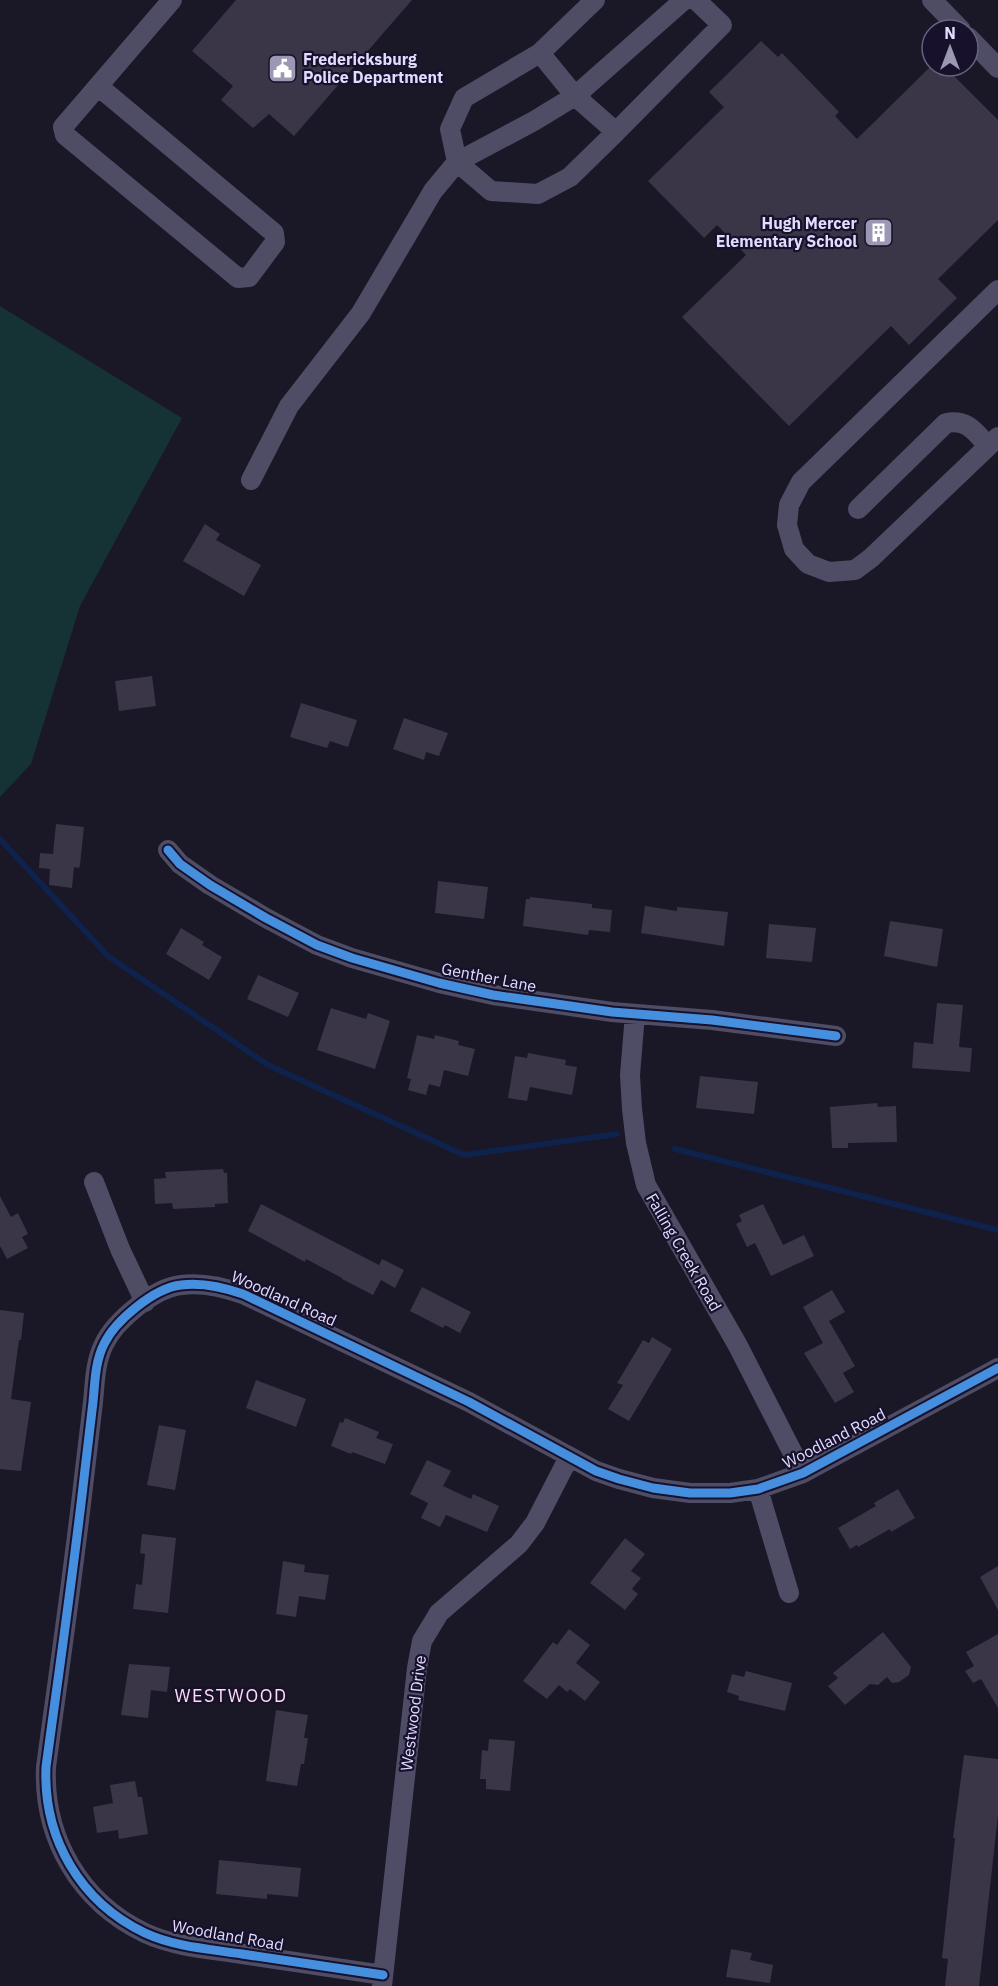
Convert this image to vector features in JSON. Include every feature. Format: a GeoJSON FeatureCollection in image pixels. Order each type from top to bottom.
{"type":"FeatureCollection","features":[{"type":"Feature","properties":{"kind":"street"},"geometry":{"type":"LineString","coordinates":[[98,86],[274,233],[275,242],[249,277],[238,278],[65,135],[63,127],[98,86],[172,0]]}},
{"type":"Feature","properties":{"kind":"street"},"geometry":{"type":"LineString","coordinates":[[595,0],[540,53],[464,98],[450,129],[457,162],[491,191],[538,194],[570,177],[722,25],[696,0]]}},
{"type":"Feature","properties":{"kind":"street"},"geometry":{"type":"LineString","coordinates":[[251,480],[290,406],[362,313],[433,191],[457,162],[534,121],[575,96],[684,0]]}},
{"type":"Feature","properties":{"kind":"street"},"geometry":{"type":"LineString","coordinates":[[932,0],[949,18]]}},
{"type":"Feature","properties":{"kind":"street"},"geometry":{"type":"LineString","coordinates":[[980,49],[998,68]]}},
{"type":"Feature","properties":{"kind":"street"},"geometry":{"type":"LineString","coordinates":[[540,53],[575,96],[616,132]]}},
{"type":"Feature","properties":{"kind":"street"},"geometry":{"type":"LineString","coordinates":[[858,509],[946,423],[957,421],[993,441],[871,558],[855,570],[830,572],[808,564],[794,549],[787,525],[789,505],[801,482],[998,290]]}},
{"type":"Feature","properties":{"kind":"street","name":"Genther Lane"},"geometry":{"type":"LineString","coordinates":[[168,850],[180,864],[256,913],[317,945],[352,958],[439,983],[493,995],[612,1012],[712,1020],[836,1036]]}},
{"type":"Feature","properties":{"kind":"street","name":"Falling Creek Road"},"geometry":{"type":"LineString","coordinates":[[635,1014],[630,1075],[632,1109],[636,1143],[646,1185],[737,1344],[803,1473]]}},
{"type":"Feature","properties":{"kind":"street"},"geometry":{"type":"LineString","coordinates":[[94,1182],[120,1249],[145,1302]]}},
{"type":"Feature","properties":{"kind":"street","name":"Woodland Road"},"geometry":{"type":"LineString","coordinates":[[382,1981],[182,1945],[147,1934],[105,1909],[68,1863],[56,1836],[48,1808],[46,1767],[84,1481],[97,1363],[104,1344],[114,1328],[127,1315],[169,1288],[180,1285],[212,1285],[243,1294],[469,1402],[596,1471],[653,1488],[690,1493],[730,1493],[758,1489],[803,1473],[998,1368]]}},
{"type":"Feature","properties":{"kind":"street","name":"Westwood Drive"},"geometry":{"type":"LineString","coordinates":[[382,1981],[417,1668],[422,1641],[440,1613],[519,1544],[535,1523],[570,1457]]}},
{"type":"Feature","properties":{"kind":"street"},"geometry":{"type":"LineString","coordinates":[[758,1489],[789,1593]]}},
{"type":"Feature","properties":{"kind":"green space"},"geometry":{"type":"Polygon","coordinates":[[[0,306],[182,418],[80,606],[31,764],[0,797],[0,306]]]}},
{"type":"Feature","properties":{"kind":"building","name":"Fredericksburg Police Department"},"geometry":{"type":"Polygon","coordinates":[[[236,0],[412,0],[294,136],[269,114],[253,128],[221,100],[233,86],[192,51],[236,0]]]}},
{"type":"Feature","properties":{"kind":"building","name":"Hugh Mercer Elementary School"},"geometry":{"type":"Polygon","coordinates":[[[761,41],[778,57],[782,53],[839,112],[835,116],[857,139],[920,77],[956,78],[998,120],[998,220],[938,279],[957,298],[909,345],[891,326],[789,426],[682,317],[746,255],[717,225],[704,238],[648,181],[724,107],[709,92],[761,41]]]}},
{"type":"Feature","properties":{"kind":"building"},"geometry":{"type":"Polygon","coordinates":[[[205,524],[220,534],[216,540],[261,565],[244,596],[183,561],[205,524]]]}},
{"type":"Feature","properties":{"kind":"building"},"geometry":{"type":"Polygon","coordinates":[[[152,676],[156,706],[119,711],[115,681],[152,676]]]}},
{"type":"Feature","properties":{"kind":"building"},"geometry":{"type":"Polygon","coordinates":[[[301,703],[357,720],[348,747],[330,741],[327,748],[290,737],[301,703]]]}},
{"type":"Feature","properties":{"kind":"building"},"geometry":{"type":"Polygon","coordinates":[[[404,718],[448,733],[439,756],[426,752],[424,760],[393,749],[404,718]]]}},
{"type":"Feature","properties":{"kind":"building"},"geometry":{"type":"Polygon","coordinates":[[[56,824],[84,827],[80,865],[79,868],[74,867],[72,888],[49,885],[50,869],[39,868],[40,853],[53,854],[56,824]]]}},
{"type":"Feature","properties":{"kind":"building"},"geometry":{"type":"Polygon","coordinates":[[[438,881],[488,887],[484,919],[435,913],[438,881]]]}},
{"type":"Feature","properties":{"kind":"building"},"geometry":{"type":"Polygon","coordinates":[[[530,897],[592,904],[592,908],[612,910],[610,932],[589,930],[588,935],[523,926],[526,899],[530,897]]]}},
{"type":"Feature","properties":{"kind":"building"},"geometry":{"type":"Polygon","coordinates":[[[645,906],[677,911],[677,907],[728,912],[724,946],[641,933],[645,906]]]}},
{"type":"Feature","properties":{"kind":"building"},"geometry":{"type":"Polygon","coordinates":[[[890,921],[943,929],[937,967],[884,956],[890,921]]]}},
{"type":"Feature","properties":{"kind":"building"},"geometry":{"type":"Polygon","coordinates":[[[769,924],[816,928],[812,962],[766,958],[769,924]]]}},
{"type":"Feature","properties":{"kind":"building"},"geometry":{"type":"Polygon","coordinates":[[[181,928],[204,942],[202,945],[222,957],[209,980],[166,954],[181,928]]]}},
{"type":"Feature","properties":{"kind":"building"},"geometry":{"type":"Polygon","coordinates":[[[258,975],[299,993],[288,1017],[247,999],[258,975]]]}},
{"type":"Feature","properties":{"kind":"building"},"geometry":{"type":"Polygon","coordinates":[[[937,1003],[963,1005],[959,1047],[972,1048],[970,1072],[912,1068],[914,1042],[933,1044],[937,1003]]]}},
{"type":"Feature","properties":{"kind":"building"},"geometry":{"type":"Polygon","coordinates":[[[331,1008],[366,1019],[368,1013],[390,1021],[375,1069],[317,1050],[331,1008]]]}},
{"type":"Feature","properties":{"kind":"building"},"geometry":{"type":"Polygon","coordinates":[[[417,1035],[434,1039],[435,1035],[459,1041],[458,1045],[475,1049],[468,1076],[444,1070],[440,1087],[429,1084],[426,1095],[408,1090],[411,1079],[407,1078],[417,1035]]]}},
{"type":"Feature","properties":{"kind":"building"},"geometry":{"type":"Polygon","coordinates":[[[528,1053],[566,1060],[565,1065],[577,1067],[572,1095],[530,1087],[527,1101],[508,1098],[515,1056],[527,1058],[528,1053]]]}},
{"type":"Feature","properties":{"kind":"building"},"geometry":{"type":"Polygon","coordinates":[[[700,1076],[758,1082],[754,1114],[696,1108],[700,1076]]]}},
{"type":"Feature","properties":{"kind":"building"},"geometry":{"type":"Polygon","coordinates":[[[877,1103],[878,1107],[896,1106],[897,1142],[848,1143],[848,1148],[832,1148],[830,1107],[877,1103]]]}},
{"type":"Feature","properties":{"kind":"building"},"geometry":{"type":"Polygon","coordinates":[[[223,1169],[224,1173],[227,1173],[228,1203],[215,1204],[215,1207],[173,1209],[172,1203],[155,1204],[154,1179],[166,1178],[165,1172],[223,1169]]]}},
{"type":"Feature","properties":{"kind":"building"},"geometry":{"type":"Polygon","coordinates":[[[0,1196],[11,1217],[18,1213],[28,1234],[22,1237],[28,1248],[7,1259],[0,1246],[0,1196]]]}},
{"type":"Feature","properties":{"kind":"building"},"geometry":{"type":"Polygon","coordinates":[[[261,1204],[379,1265],[382,1259],[404,1270],[395,1288],[381,1280],[373,1295],[248,1231],[261,1204]]]}},
{"type":"Feature","properties":{"kind":"building"},"geometry":{"type":"Polygon","coordinates":[[[763,1204],[783,1245],[804,1235],[814,1256],[771,1276],[755,1243],[747,1247],[736,1224],[742,1221],[739,1215],[763,1204]]]}},
{"type":"Feature","properties":{"kind":"building"},"geometry":{"type":"Polygon","coordinates":[[[422,1287],[471,1312],[460,1333],[445,1325],[443,1328],[410,1311],[422,1287]]]}},
{"type":"Feature","properties":{"kind":"building"},"geometry":{"type":"Polygon","coordinates":[[[832,1290],[845,1312],[829,1321],[855,1366],[843,1373],[854,1392],[835,1403],[804,1353],[823,1343],[803,1307],[832,1290]]]}},
{"type":"Feature","properties":{"kind":"building"},"geometry":{"type":"Polygon","coordinates":[[[0,1310],[24,1313],[11,1399],[31,1402],[21,1471],[0,1469],[0,1310]]]}},
{"type":"Feature","properties":{"kind":"building"},"geometry":{"type":"Polygon","coordinates":[[[652,1337],[672,1349],[629,1421],[608,1409],[623,1385],[617,1383],[643,1340],[649,1343],[652,1337]]]}},
{"type":"Feature","properties":{"kind":"building"},"geometry":{"type":"Polygon","coordinates":[[[256,1380],[306,1399],[296,1427],[246,1408],[256,1380]]]}},
{"type":"Feature","properties":{"kind":"building"},"geometry":{"type":"Polygon","coordinates":[[[345,1418],[379,1432],[376,1438],[393,1444],[385,1464],[331,1446],[340,1422],[343,1423],[345,1418]]]}},
{"type":"Feature","properties":{"kind":"building"},"geometry":{"type":"Polygon","coordinates":[[[159,1425],[186,1430],[175,1490],[147,1485],[159,1425]]]}},
{"type":"Feature","properties":{"kind":"building"},"geometry":{"type":"Polygon","coordinates":[[[427,1460],[451,1471],[443,1486],[471,1499],[473,1494],[499,1506],[487,1532],[446,1515],[440,1527],[421,1518],[428,1503],[410,1494],[427,1460]]]}},
{"type":"Feature","properties":{"kind":"building"},"geometry":{"type":"Polygon","coordinates":[[[898,1489],[915,1518],[891,1532],[890,1529],[850,1549],[838,1528],[876,1506],[874,1503],[898,1489]]]}},
{"type":"Feature","properties":{"kind":"building"},"geometry":{"type":"Polygon","coordinates":[[[142,1534],[176,1538],[168,1613],[133,1609],[136,1584],[142,1585],[145,1554],[140,1553],[142,1534]]]}},
{"type":"Feature","properties":{"kind":"building"},"geometry":{"type":"Polygon","coordinates":[[[625,1538],[645,1554],[631,1571],[641,1578],[632,1589],[638,1594],[625,1610],[590,1583],[625,1538]]]}},
{"type":"Feature","properties":{"kind":"building"},"geometry":{"type":"Polygon","coordinates":[[[283,1561],[305,1565],[304,1572],[329,1575],[325,1600],[299,1596],[296,1617],[276,1614],[283,1561]]]}},
{"type":"Feature","properties":{"kind":"building"},"geometry":{"type":"Polygon","coordinates":[[[998,1566],[998,1610],[980,1577],[998,1566]]]}},
{"type":"Feature","properties":{"kind":"building"},"geometry":{"type":"Polygon","coordinates":[[[569,1629],[590,1645],[576,1663],[600,1682],[585,1701],[570,1689],[567,1692],[559,1685],[547,1699],[523,1681],[553,1642],[557,1645],[569,1629]]]}},
{"type":"Feature","properties":{"kind":"building"},"geometry":{"type":"Polygon","coordinates":[[[883,1632],[911,1667],[909,1675],[899,1682],[892,1683],[887,1677],[878,1685],[870,1684],[845,1705],[828,1686],[838,1678],[833,1673],[883,1632]]]}},
{"type":"Feature","properties":{"kind":"building"},"geometry":{"type":"Polygon","coordinates":[[[998,1634],[998,1708],[981,1679],[973,1683],[965,1671],[974,1666],[966,1652],[998,1634]]]}},
{"type":"Feature","properties":{"kind":"building"},"geometry":{"type":"Polygon","coordinates":[[[129,1664],[170,1667],[167,1692],[151,1690],[148,1718],[121,1715],[129,1664]]]}},
{"type":"Feature","properties":{"kind":"building"},"geometry":{"type":"Polygon","coordinates":[[[746,1671],[792,1683],[785,1711],[738,1700],[739,1696],[727,1692],[732,1674],[744,1677],[746,1671]]]}},
{"type":"Feature","properties":{"kind":"building"},"geometry":{"type":"Polygon","coordinates":[[[276,1710],[308,1715],[304,1738],[308,1738],[304,1764],[301,1764],[297,1786],[266,1781],[276,1710]]]}},
{"type":"Feature","properties":{"kind":"building"},"geometry":{"type":"Polygon","coordinates":[[[489,1739],[515,1741],[510,1791],[486,1789],[486,1779],[480,1779],[482,1750],[488,1751],[489,1739]]]}},
{"type":"Feature","properties":{"kind":"building"},"geometry":{"type":"Polygon","coordinates":[[[964,1755],[998,1759],[998,1815],[979,1986],[945,1986],[948,1959],[942,1958],[955,1838],[953,1838],[964,1755]]]}},
{"type":"Feature","properties":{"kind":"building"},"geometry":{"type":"Polygon","coordinates":[[[135,1781],[138,1797],[142,1797],[148,1834],[119,1839],[118,1830],[97,1833],[93,1807],[113,1803],[110,1785],[135,1781]]]}},
{"type":"Feature","properties":{"kind":"building"},"geometry":{"type":"Polygon","coordinates":[[[219,1860],[301,1868],[298,1897],[267,1894],[267,1899],[216,1894],[219,1860]]]}},
{"type":"Feature","properties":{"kind":"building"},"geometry":{"type":"Polygon","coordinates":[[[731,1949],[752,1953],[750,1960],[773,1965],[770,1983],[726,1977],[731,1949]]]}},
{"type":"Feature","properties":{"kind":"waterway"},"geometry":{"type":"LineString","coordinates":[[0,839],[108,956],[268,1065],[464,1155],[617,1134]]}},
{"type":"Feature","properties":{"kind":"waterway"},"geometry":{"type":"LineString","coordinates":[[675,1149],[998,1230]]}},
{"type":"Feature","properties":{"kind":"cycle path"},"geometry":{"type":"LineString","coordinates":[[168,850],[180,864],[210,885],[317,945],[352,958],[439,983],[493,995],[612,1012],[712,1020],[836,1036]]}},
{"type":"Feature","properties":{"kind":"cycle path"},"geometry":{"type":"LineString","coordinates":[[383,1975],[193,1947],[156,1938],[122,1920],[102,1904],[84,1886],[59,1843],[51,1819],[46,1767],[96,1372],[104,1344],[126,1316],[148,1299],[170,1287],[189,1284],[235,1291],[469,1402],[596,1471],[653,1488],[690,1493],[730,1493],[758,1489],[803,1473],[998,1368]]}},
{"type":"Feature","properties":{"kind":"place","name":"Fredericksburg Police Department"},"geometry":{"type":"Point","coordinates":[282,68]}},
{"type":"Feature","properties":{"kind":"place","name":"Hugh Mercer Elementary School"},"geometry":{"type":"Point","coordinates":[878,232]}},
{"type":"Feature","properties":{"kind":"district","name":"WESTWOOD"},"geometry":{"type":"Point","coordinates":[231,1695]}}]}
